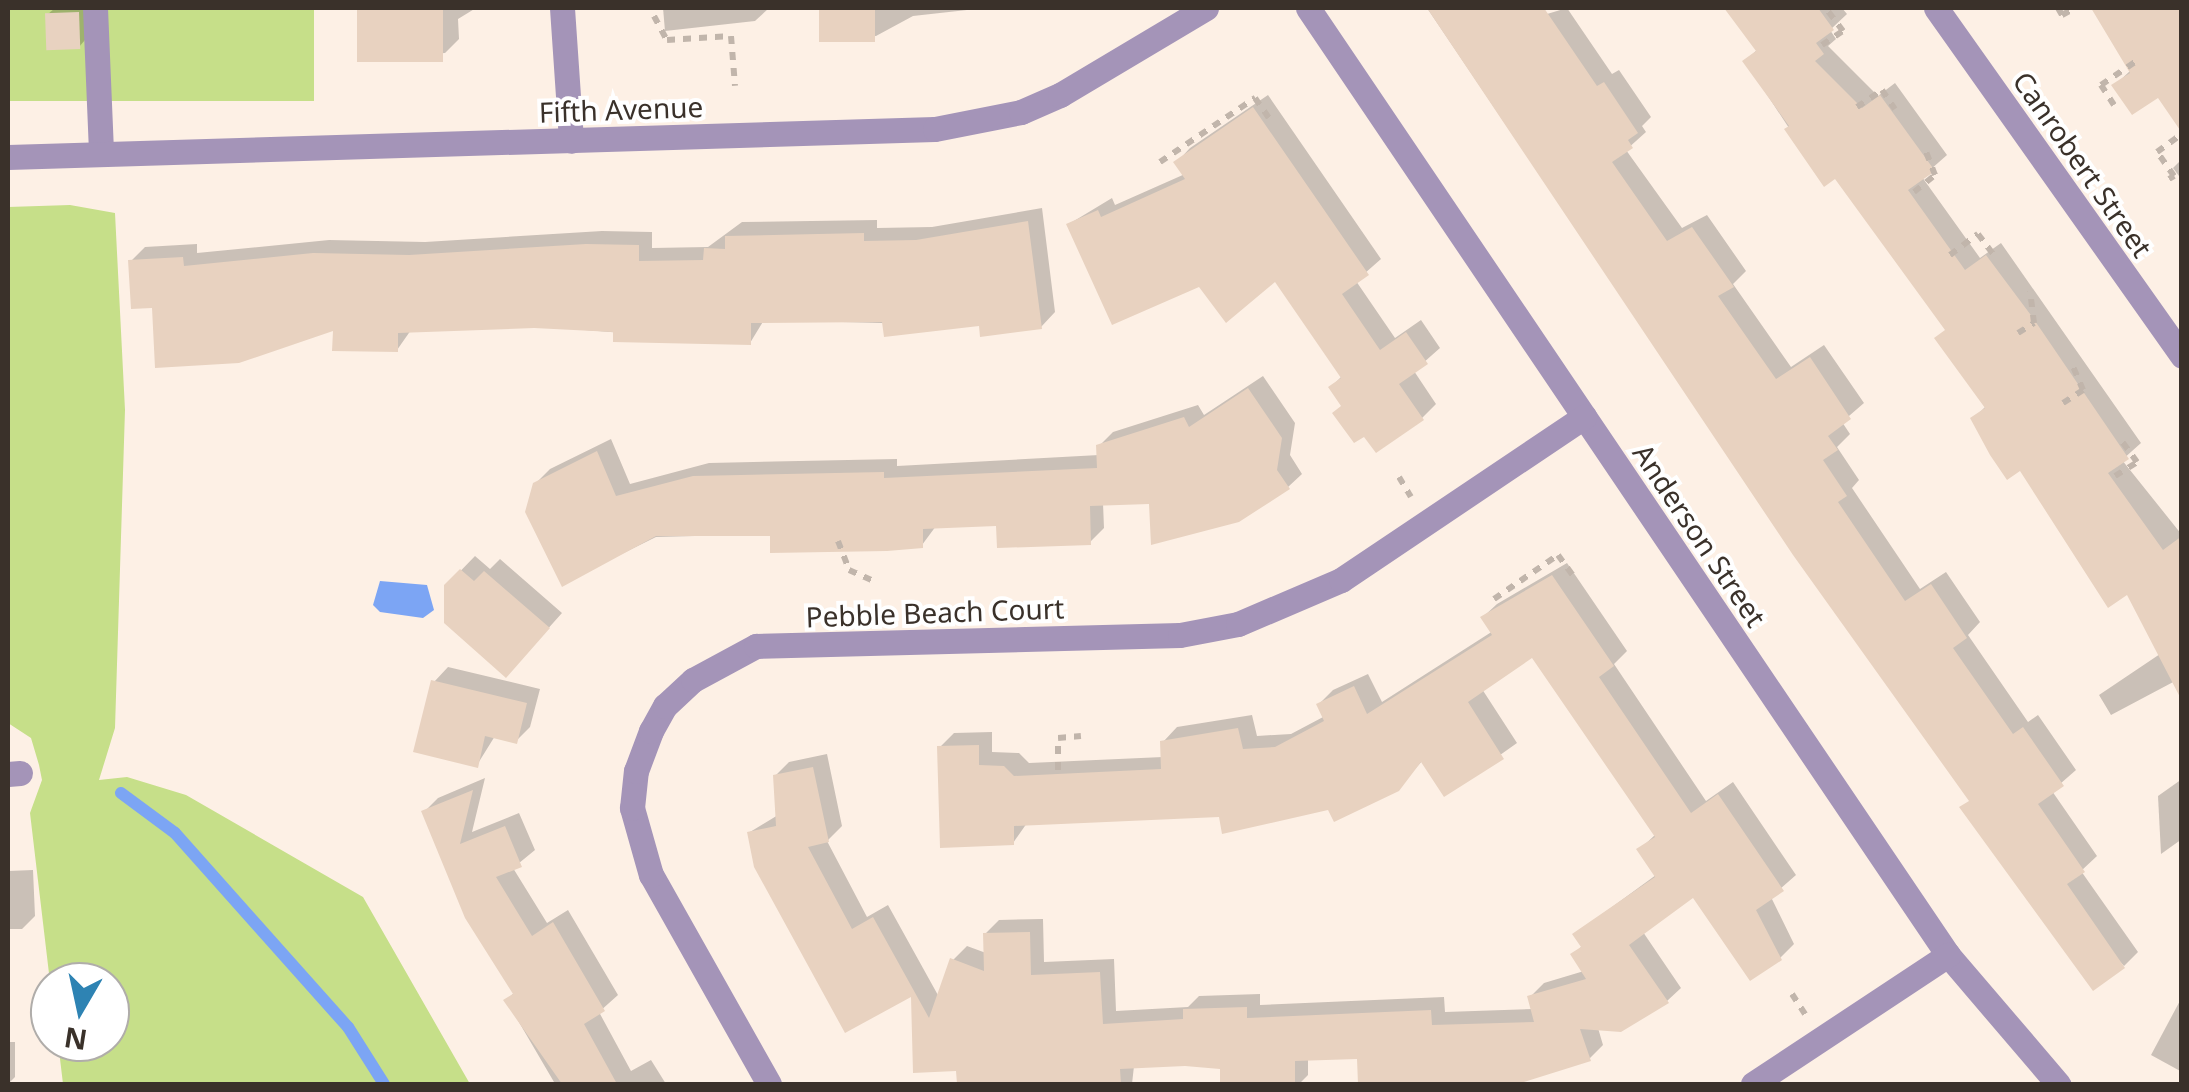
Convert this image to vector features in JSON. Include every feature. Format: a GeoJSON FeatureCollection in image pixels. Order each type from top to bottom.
{"type":"FeatureCollection","features":[{"type":"Feature","properties":{"kind":"street"},"geometry":{"type":"LineString","coordinates":[[96,8],[101,153]]}},
{"type":"Feature","properties":{"kind":"street"},"geometry":{"type":"LineString","coordinates":[[562,8],[571,140]]}},
{"type":"Feature","properties":{"kind":"street","name":"Fifth Avenue"},"geometry":{"type":"LineString","coordinates":[[8,157],[935,129],[986,120],[1095,78],[1206,8]]}},
{"type":"Feature","properties":{"kind":"street","name":"Anderson Street"},"geometry":{"type":"LineString","coordinates":[[1308,8],[1948,955],[2058,1084]]}},
{"type":"Feature","properties":{"kind":"street","name":"Canrobert Street"},"geometry":{"type":"LineString","coordinates":[[1936,8],[2182,356]]}},
{"type":"Feature","properties":{"kind":"street","name":"Pebble Beach Court"},"geometry":{"type":"LineString","coordinates":[[769,1084],[652,877],[632,808],[636,771],[650,731],[665,706],[694,680],[756,646],[1180,635],[1238,624],[1340,580],[1584,417]]}},
{"type":"Feature","properties":{"kind":"street"},"geometry":{"type":"LineString","coordinates":[[1753,1084],[1948,955]]}},
{"type":"Feature","properties":{"kind":"path"},"geometry":{"type":"LineString","coordinates":[[2058,8],[2062,15],[2075,8]]}},
{"type":"Feature","properties":{"kind":"path"},"geometry":{"type":"LineString","coordinates":[[1822,45],[1843,31],[1827,10]]}},
{"type":"Feature","properties":{"kind":"path"},"geometry":{"type":"LineString","coordinates":[[654,16],[668,40],[731,36],[735,86]]}},
{"type":"Feature","properties":{"kind":"path"},"geometry":{"type":"LineString","coordinates":[[2114,105],[2101,85],[2135,62]]}},
{"type":"Feature","properties":{"kind":"path"},"geometry":{"type":"LineString","coordinates":[[1857,107],[1882,90],[1896,109]]}},
{"type":"Feature","properties":{"kind":"path"},"geometry":{"type":"LineString","coordinates":[[1160,162],[1255,98],[1270,118]]}},
{"type":"Feature","properties":{"kind":"path"},"geometry":{"type":"LineString","coordinates":[[2169,179],[2174,176],[2157,152],[2182,134]]}},
{"type":"Feature","properties":{"kind":"path"},"geometry":{"type":"LineString","coordinates":[[1914,192],[1935,175],[1925,149]]}},
{"type":"Feature","properties":{"kind":"path"},"geometry":{"type":"LineString","coordinates":[[1950,255],[1978,234],[1994,256]]}},
{"type":"Feature","properties":{"kind":"path"},"geometry":{"type":"LineString","coordinates":[[2018,333],[2034,322],[2030,290]]}},
{"type":"Feature","properties":{"kind":"path"},"geometry":{"type":"LineString","coordinates":[[2063,403],[2084,390],[2074,366]]}},
{"type":"Feature","properties":{"kind":"path"},"geometry":{"type":"LineString","coordinates":[[2115,476],[2136,462],[2122,441]]}},
{"type":"Feature","properties":{"kind":"path"},"geometry":{"type":"LineString","coordinates":[[838,542],[849,570],[874,581]]}},
{"type":"Feature","properties":{"kind":"path"},"geometry":{"type":"LineString","coordinates":[[1494,599],[1558,556],[1573,576]]}},
{"type":"Feature","properties":{"kind":"path"},"geometry":{"type":"LineString","coordinates":[[1058,770],[1058,738],[1081,736]]}},
{"type":"Feature","properties":{"kind":"green space"},"geometry":{"type":"Polygon","coordinates":[[[8,8],[314,8],[314,101],[8,101],[8,8]]]}},
{"type":"Feature","properties":{"kind":"green space"},"geometry":{"type":"Polygon","coordinates":[[[70,205],[115,213],[125,410],[115,728],[99,780],[127,777],[186,795],[363,897],[470,1084],[63,1084],[60,1062],[130,1062],[130,962],[48,962],[30,813],[42,780],[31,738],[8,723],[8,207],[70,205]]]}},
{"type":"Feature","properties":{"kind":"water"},"geometry":{"type":"Polygon","coordinates":[[[380,581],[427,585],[434,610],[423,618],[380,612],[373,605],[380,581]]]}},
{"type":"Feature","properties":{"kind":"building"},"geometry":{"type":"Polygon","coordinates":[[[357,8],[443,8],[443,62],[357,62],[357,8]]]}},
{"type":"Feature","properties":{"kind":"building"},"geometry":{"type":"Polygon","coordinates":[[[819,8],[875,8],[875,42],[819,42],[819,8]]]}},
{"type":"Feature","properties":{"kind":"building"},"geometry":{"type":"Polygon","coordinates":[[[1427,8],[1544,8],[1597,86],[1604,82],[1638,133],[1628,140],[1633,148],[1612,162],[1667,241],[1692,227],[1734,287],[1718,296],[1776,379],[1810,357],[1851,419],[1828,436],[1838,450],[1823,460],[1847,496],[1838,502],[1905,601],[1931,584],[1967,638],[1953,648],[2013,734],[2023,727],[2064,786],[2038,804],[2085,872],[2067,884],[2125,968],[2093,991],[1959,807],[1969,801],[1793,555],[1427,8]]]}},
{"type":"Feature","properties":{"kind":"building"},"geometry":{"type":"Polygon","coordinates":[[[1724,8],[1818,8],[1834,30],[1816,43],[1824,54],[1815,61],[1862,108],[1880,95],[1935,171],[1908,190],[1965,270],[1986,255],[2033,318],[2129,459],[2108,473],[2163,550],[2182,536],[2182,701],[2127,595],[2108,608],[2020,471],[2007,480],[1990,455],[1970,418],[1985,408],[1934,338],[1945,330],[1835,179],[1824,187],[1784,129],[1789,126],[1742,61],[1756,51],[1724,8]]]}},
{"type":"Feature","properties":{"kind":"building"},"geometry":{"type":"Polygon","coordinates":[[[2091,8],[2182,8],[2182,133],[2158,98],[2132,115],[2111,85],[2130,73],[2091,8]]]}},
{"type":"Feature","properties":{"kind":"building"},"geometry":{"type":"Polygon","coordinates":[[[79,12],[80,49],[46,50],[45,13],[79,12]]]}},
{"type":"Feature","properties":{"kind":"building"},"geometry":{"type":"Polygon","coordinates":[[[1253,107],[1369,275],[1342,294],[1380,350],[1406,332],[1428,364],[1399,384],[1424,420],[1376,453],[1364,437],[1354,443],[1332,413],[1341,406],[1328,387],[1341,378],[1275,282],[1226,323],[1199,287],[1112,325],[1066,224],[1098,210],[1101,217],[1185,179],[1173,162],[1253,107]]]}},
{"type":"Feature","properties":{"kind":"building"},"geometry":{"type":"Polygon","coordinates":[[[1028,221],[1042,329],[980,337],[979,326],[884,337],[882,322],[751,323],[751,345],[613,342],[613,332],[534,328],[398,333],[398,352],[332,351],[333,331],[239,363],[155,368],[152,308],[131,309],[128,260],[183,257],[184,266],[313,253],[409,255],[586,244],[639,245],[639,261],[703,260],[704,248],[725,249],[725,236],[864,233],[864,241],[916,240],[1028,221]]]}},
{"type":"Feature","properties":{"kind":"building"},"geometry":{"type":"Polygon","coordinates":[[[1248,388],[1282,438],[1277,470],[1290,489],[1239,522],[1151,545],[1149,504],[1090,506],[1091,545],[997,548],[996,526],[923,529],[923,548],[887,551],[770,553],[770,536],[656,536],[562,587],[525,512],[533,483],[597,451],[616,496],[693,476],[884,472],[884,478],[1097,468],[1096,445],[1184,417],[1189,427],[1248,388]]]}},
{"type":"Feature","properties":{"kind":"building"},"geometry":{"type":"Polygon","coordinates":[[[460,569],[474,581],[484,571],[550,628],[506,678],[444,623],[444,585],[460,569]]]}},
{"type":"Feature","properties":{"kind":"building"},"geometry":{"type":"Polygon","coordinates":[[[1552,575],[1614,666],[1599,677],[1691,813],[1718,794],[1784,891],[1756,910],[1782,960],[1750,981],[1693,898],[1629,945],[1669,1003],[1621,1032],[1580,1029],[1591,1061],[1524,1082],[1358,1084],[1357,1059],[1295,1061],[1295,1084],[1220,1084],[1220,1069],[1185,1066],[1120,1069],[1121,1084],[957,1084],[956,1071],[913,1073],[911,997],[845,1033],[754,867],[747,832],[776,826],[773,775],[813,767],[829,842],[808,847],[852,929],[873,917],[929,1018],[950,958],[984,971],[983,933],[1030,932],[1031,975],[1100,972],[1103,1024],[1183,1019],[1183,1009],[1247,1007],[1247,1018],[1431,1010],[1432,1025],[1534,1022],[1527,996],[1586,979],[1570,954],[1581,947],[1572,934],[1655,877],[1636,849],[1655,837],[1532,658],[1468,702],[1504,759],[1444,797],[1421,762],[1399,791],[1334,822],[1328,810],[1222,834],[1219,817],[1014,826],[1014,845],[940,848],[937,746],[979,745],[979,765],[1004,766],[1014,776],[1161,769],[1160,741],[1238,728],[1243,749],[1275,747],[1324,721],[1316,704],[1354,686],[1367,714],[1492,635],[1480,617],[1552,575]]]}},
{"type":"Feature","properties":{"kind":"building"},"geometry":{"type":"Polygon","coordinates":[[[431,680],[527,703],[517,744],[485,736],[478,768],[413,752],[431,680]]]}},
{"type":"Feature","properties":{"kind":"building"},"geometry":{"type":"Polygon","coordinates":[[[473,790],[460,844],[505,826],[522,867],[496,877],[532,936],[553,922],[605,1011],[584,1024],[617,1084],[562,1084],[503,1000],[513,994],[465,918],[421,811],[473,790]]]}},
{"type":"Feature","properties":{"kind":"waterway"},"geometry":{"type":"LineString","coordinates":[[121,793],[175,833],[348,1027],[384,1084]]}}]}
